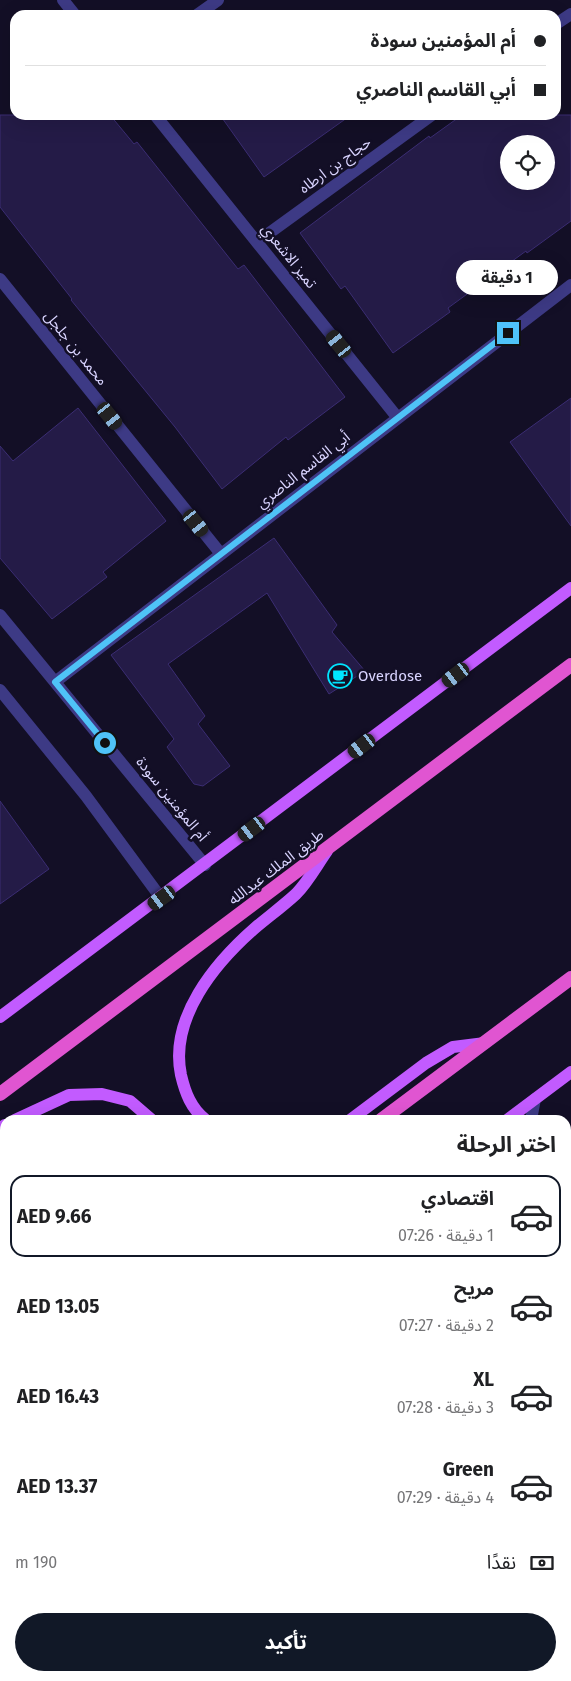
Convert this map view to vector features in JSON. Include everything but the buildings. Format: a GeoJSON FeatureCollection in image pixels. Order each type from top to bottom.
{"type":"FeatureCollection","features":[{"type":"Feature","properties":{"kind":"highway","name":"طريق الملك عبدالله"},"geometry":{"type":"LineString","coordinates":[[0,1094],[571,665]]}},
{"type":"Feature","properties":{"kind":"highway"},"geometry":{"type":"LineString","coordinates":[[388,1115],[571,978]]}},
{"type":"Feature","properties":{"kind":"main road"},"geometry":{"type":"LineString","coordinates":[[0,1017],[162,898],[571,588]]}},
{"type":"Feature","properties":{"kind":"main road"},"geometry":{"type":"LineString","coordinates":[[551,604],[571,593]]}},
{"type":"Feature","properties":{"kind":"main road"},"geometry":{"type":"LineString","coordinates":[[202,1115],[186,1096],[180,1072],[178,1053],[184,1025],[193,1002],[223,962],[253,930],[297,893],[330,847]]}},
{"type":"Feature","properties":{"kind":"main road"},"geometry":{"type":"LineString","coordinates":[[357,1115],[426,1063],[453,1047],[485,1043]]}},
{"type":"Feature","properties":{"kind":"main road"},"geometry":{"type":"LineString","coordinates":[[514,1115],[571,1072]]}},
{"type":"Feature","properties":{"kind":"main road"},"geometry":{"type":"LineString","coordinates":[[26,1115],[69,1095],[102,1094],[130,1101],[146,1115]]}},
{"type":"Feature","properties":{"kind":"street"},"geometry":{"type":"LineString","coordinates":[[63,0],[71,10]]}},
{"type":"Feature","properties":{"kind":"street"},"geometry":{"type":"LineString","coordinates":[[204,10],[218,0]]}},
{"type":"Feature","properties":{"kind":"street","name":"تميز الاشعري"},"geometry":{"type":"LineString","coordinates":[[159,120],[397,418]]}},
{"type":"Feature","properties":{"kind":"street","name":"حجاج بن ارطاه"},"geometry":{"type":"LineString","coordinates":[[257,242],[425,120]]}},
{"type":"Feature","properties":{"kind":"street","name":"محمد بن جلجل"},"geometry":{"type":"LineString","coordinates":[[0,278],[221,554]]}},
{"type":"Feature","properties":{"kind":"street","name":"أبي القاسم الناصري"},"geometry":{"type":"LineString","coordinates":[[55,682],[571,285]]}},
{"type":"Feature","properties":{"kind":"street","name":"أم المؤمنين سودة"},"geometry":{"type":"LineString","coordinates":[[0,615],[205,865]]}},
{"type":"Feature","properties":{"kind":"street"},"geometry":{"type":"LineString","coordinates":[[0,690],[86,796],[162,898]]}},
{"type":"Feature","properties":{"kind":"street"},"geometry":{"type":"LineString","coordinates":[[531,1115],[535,1099]]}},
{"type":"Feature","properties":{"kind":"place","name":"Overdose"},"geometry":{"type":"Point","coordinates":[340,676]}},
{"type":"Feature","properties":{"kind":"route"},"geometry":{"type":"LineString","coordinates":[[105,743],[55,682],[508,333]]}}]}
